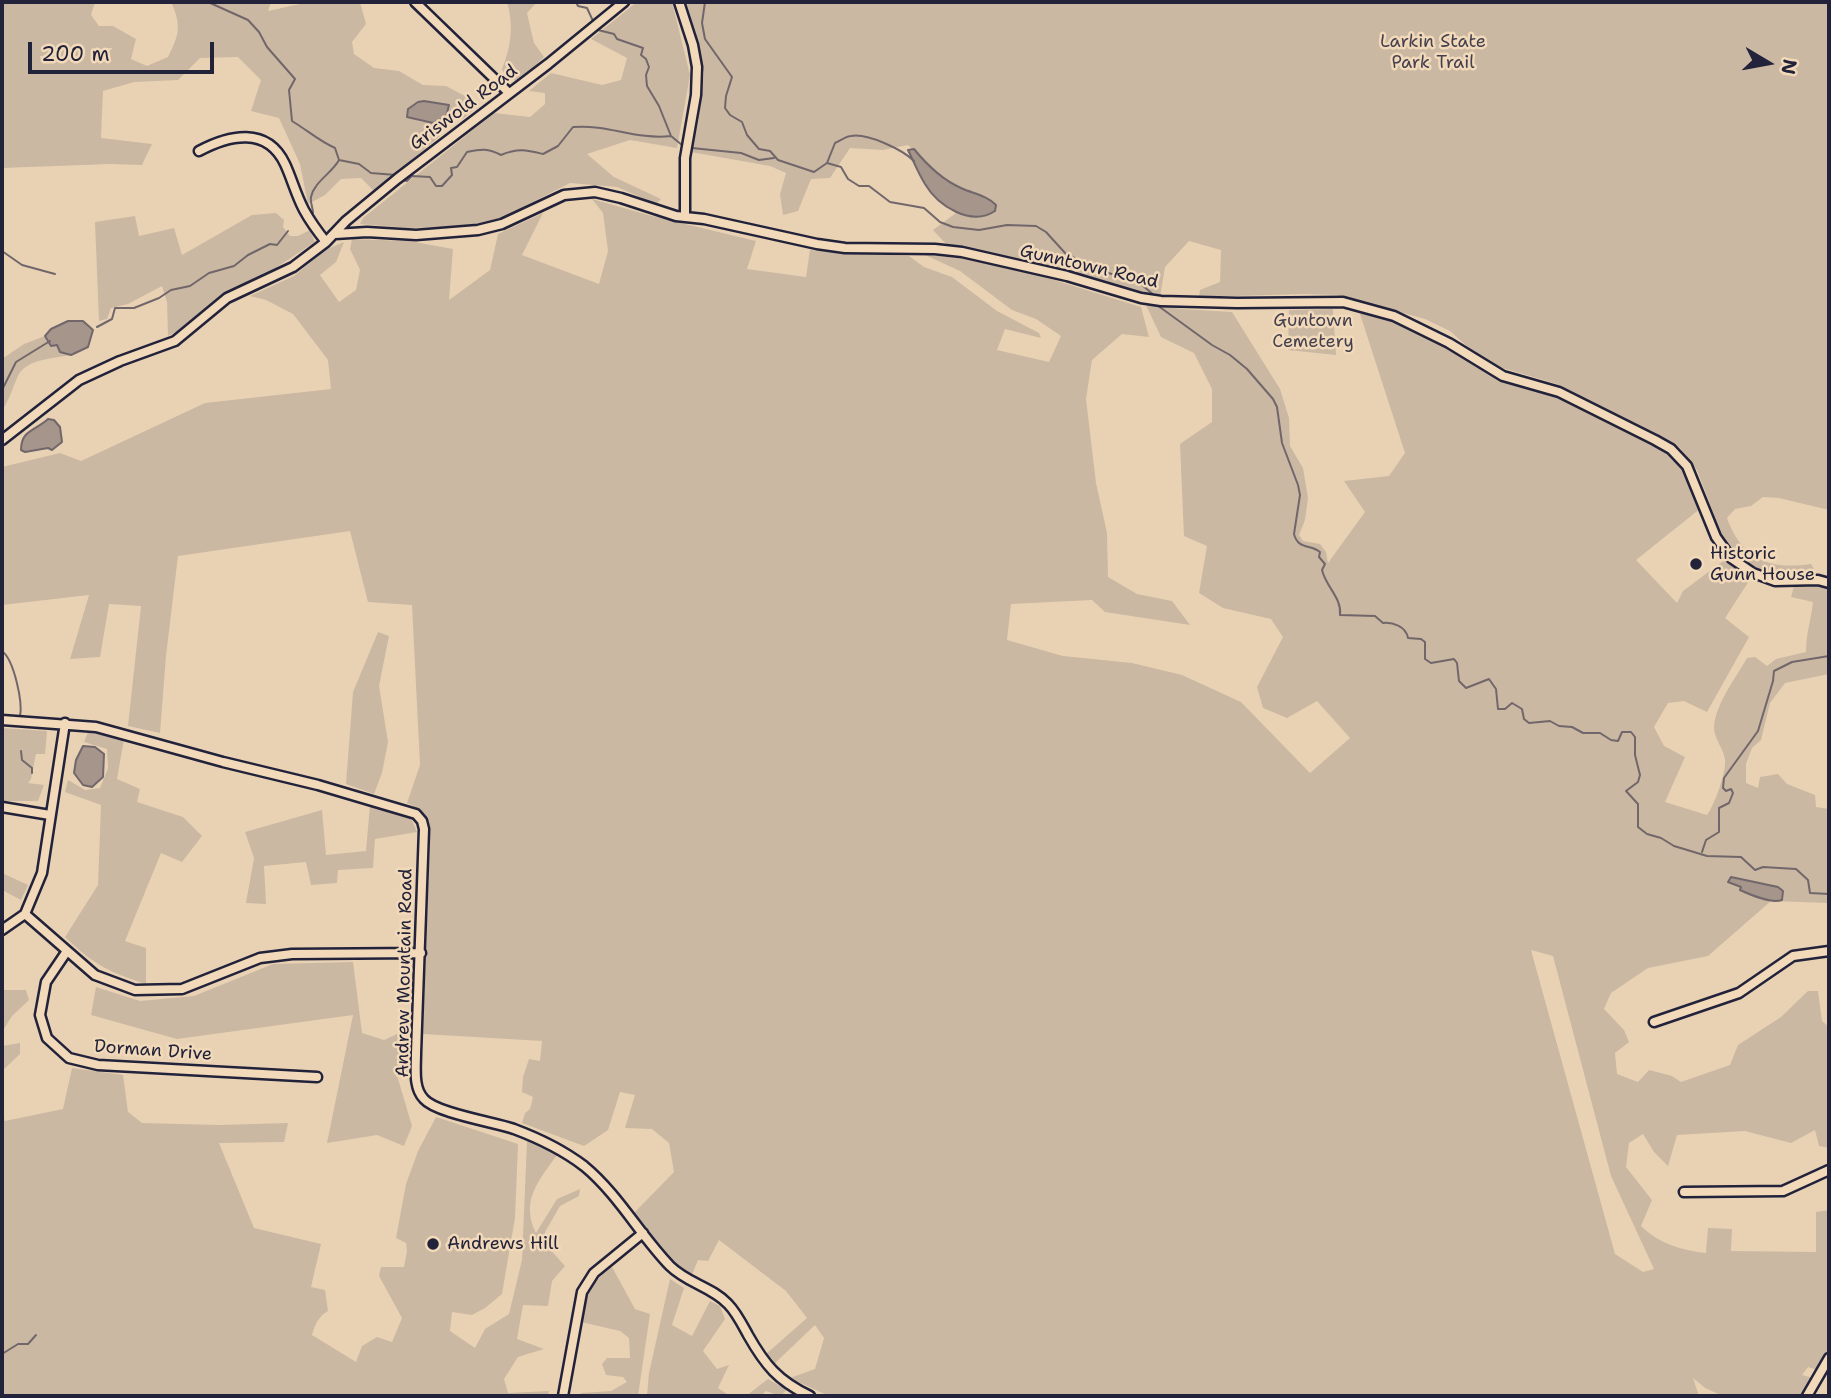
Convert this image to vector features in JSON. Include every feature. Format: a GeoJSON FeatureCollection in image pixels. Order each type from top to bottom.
{"type":"FeatureCollection","features":[{"type":"Feature","properties":{"kind":"street"},"geometry":{"type":"LineString","coordinates":[[415,2],[508,92]]}},
{"type":"Feature","properties":{"kind":"street","name":"Griswold Road"},"geometry":{"type":"LineString","coordinates":[[2,440],[79,380],[120,361],[175,341],[227,298],[293,267],[326,242],[346,221],[397,179],[548,64],[624,2]]}},
{"type":"Feature","properties":{"kind":"street"},"geometry":{"type":"LineString","coordinates":[[678,2],[693,45],[697,67],[696,95],[685,158],[685,217]]}},
{"type":"Feature","properties":{"kind":"street"},"geometry":{"type":"LineString","coordinates":[[199,150],[238,136],[261,140],[272,146],[284,162],[303,208],[326,242]]}},
{"type":"Feature","properties":{"kind":"street","name":"Gunntown Road"},"geometry":{"type":"LineString","coordinates":[[335,234],[367,232],[416,235],[478,230],[502,224],[564,195],[582,192],[608,194],[658,211],[838,247],[962,252],[1067,276],[1122,294],[1161,301],[1343,302],[1394,316],[1449,343],[1503,376],[1559,392],[1671,449],[1690,471],[1721,547],[1731,558],[1744,568],[1775,581],[1829,582]]}},
{"type":"Feature","properties":{"kind":"street","name":"Andrew Mountain Road"},"geometry":{"type":"LineString","coordinates":[[2,720],[103,728],[416,814],[424,829],[416,1066],[417,1085],[424,1100],[438,1108],[514,1129],[563,1152],[591,1172],[675,1271],[727,1302],[763,1360],[778,1378],[810,1396]]}},
{"type":"Feature","properties":{"kind":"street"},"geometry":{"type":"LineString","coordinates":[[2,930],[25,914],[42,873],[65,723]]}},
{"type":"Feature","properties":{"kind":"street"},"geometry":{"type":"LineString","coordinates":[[2,807],[50,815]]}},
{"type":"Feature","properties":{"kind":"street"},"geometry":{"type":"LineString","coordinates":[[25,914],[95,975],[135,990],[182,989],[260,958],[292,954],[421,953]]}},
{"type":"Feature","properties":{"kind":"street","name":"Dorman Drive"},"geometry":{"type":"LineString","coordinates":[[67,951],[46,982],[40,1014],[47,1038],[69,1058],[99,1065],[317,1077]]}},
{"type":"Feature","properties":{"kind":"street"},"geometry":{"type":"LineString","coordinates":[[1654,1022],[1740,993],[1793,956],[1829,951]]}},
{"type":"Feature","properties":{"kind":"street"},"geometry":{"type":"LineString","coordinates":[[1684,1192],[1783,1191],[1829,1170]]}},
{"type":"Feature","properties":{"kind":"street"},"geometry":{"type":"LineString","coordinates":[[563,1396],[582,1292],[594,1273],[643,1233]]}},
{"type":"Feature","properties":{"kind":"street"},"geometry":{"type":"LineString","coordinates":[[1807,1396],[1829,1358]]}},
{"type":"Feature","properties":{"kind":"green space"},"geometry":{"type":"Polygon","coordinates":[[[2,2],[95,2],[91,15],[99,26],[113,26],[136,39],[131,59],[147,66],[168,57],[175,42],[178,24],[171,2],[271,2],[268,11],[309,2],[360,2],[366,24],[352,42],[354,54],[374,68],[399,71],[423,85],[446,86],[480,104],[463,119],[447,114],[449,112],[443,104],[424,101],[417,121],[433,123],[440,136],[374,191],[361,178],[341,179],[325,195],[308,204],[300,164],[279,118],[251,111],[261,80],[238,57],[200,58],[178,80],[134,82],[103,91],[101,138],[152,144],[142,165],[2,168],[2,2]]]}},
{"type":"Feature","properties":{"kind":"green space"},"geometry":{"type":"Polygon","coordinates":[[[507,2],[537,2],[527,13],[534,43],[544,57],[521,80],[507,80],[502,69],[510,36],[507,2]]]}},
{"type":"Feature","properties":{"kind":"green space"},"geometry":{"type":"Polygon","coordinates":[[[637,2],[672,2],[690,75],[677,148],[630,140],[587,154],[614,177],[661,199],[656,204],[617,187],[570,183],[498,220],[457,227],[408,228],[360,224],[363,218],[494,113],[530,117],[545,104],[545,93],[529,91],[551,73],[602,85],[621,80],[627,58],[591,39],[637,2]]]}},
{"type":"Feature","properties":{"kind":"green space","name":"Larkin State Park Trail"},"geometry":{"type":"Polygon","coordinates":[[[684,2],[1829,2],[1829,510],[1779,498],[1763,497],[1751,506],[1735,509],[1727,518],[1741,544],[1759,559],[1783,565],[1811,564],[1814,569],[1806,576],[1788,577],[1768,574],[1748,564],[1726,546],[1697,470],[1680,448],[1557,384],[1496,366],[1471,350],[1450,331],[1425,319],[1338,295],[1199,297],[1200,290],[1220,282],[1221,250],[1189,241],[1165,267],[1160,297],[1133,293],[1087,277],[947,245],[933,230],[956,213],[981,216],[995,211],[987,197],[958,187],[932,168],[908,145],[883,150],[850,148],[830,178],[811,179],[798,211],[783,215],[780,194],[786,173],[770,166],[691,152],[698,123],[704,73],[684,2]]]}},
{"type":"Feature","properties":{"kind":"green space"},"geometry":{"type":"Polygon","coordinates":[[[592,199],[756,241],[747,269],[806,277],[810,250],[909,256],[924,267],[952,277],[997,311],[1039,333],[1041,338],[1005,329],[997,350],[1049,362],[1061,336],[1036,319],[1012,310],[960,271],[923,254],[990,262],[1141,307],[1149,337],[1122,334],[1092,360],[1086,399],[1096,483],[1107,533],[1108,577],[1137,594],[1172,601],[1190,625],[1105,612],[1092,600],[1011,604],[1007,640],[1063,656],[1132,663],[1182,675],[1241,702],[1310,773],[1350,738],[1317,701],[1287,718],[1263,708],[1257,687],[1283,637],[1271,619],[1223,608],[1199,593],[1207,546],[1184,536],[1180,444],[1212,422],[1212,389],[1194,353],[1161,337],[1145,303],[1182,309],[1232,312],[1280,389],[1289,418],[1290,446],[1303,468],[1308,498],[1305,520],[1299,535],[1303,541],[1320,544],[1326,552],[1328,563],[1365,512],[1344,481],[1389,476],[1405,453],[1360,314],[1365,311],[1430,336],[1476,367],[1569,401],[1673,455],[1684,466],[1701,508],[1636,560],[1677,603],[1683,591],[1723,561],[1751,578],[1725,618],[1749,637],[1707,712],[1684,701],[1668,703],[1654,727],[1664,746],[1685,757],[1665,802],[1707,815],[1724,772],[1725,759],[1714,728],[1718,710],[1727,692],[1747,658],[1755,657],[1767,666],[1776,659],[1806,652],[1813,602],[1791,597],[1794,586],[1813,584],[1829,588],[1829,674],[1785,683],[1770,703],[1761,740],[1752,748],[1746,764],[1746,783],[1758,788],[1760,777],[1778,774],[1787,784],[1815,795],[1816,807],[1829,809],[1829,903],[1771,901],[1708,956],[1648,968],[1611,993],[1604,1009],[1624,1030],[1629,1042],[1615,1053],[1617,1074],[1638,1082],[1649,1070],[1672,1076],[1681,1082],[1730,1065],[1738,1045],[1781,1017],[1808,991],[1818,991],[1822,1021],[1829,1027],[1829,1148],[1819,1146],[1815,1130],[1791,1143],[1745,1131],[1677,1135],[1668,1166],[1654,1152],[1643,1134],[1629,1143],[1626,1167],[1652,1200],[1641,1226],[1663,1242],[1688,1250],[1706,1253],[1708,1228],[1732,1229],[1731,1251],[1816,1252],[1816,1212],[1829,1210],[1829,1350],[1817,1370],[1808,1367],[1802,1375],[1813,1378],[1802,1396],[1723,1396],[1705,1388],[1693,1378],[1699,1396],[829,1396],[790,1378],[815,1369],[824,1338],[815,1325],[773,1365],[766,1354],[807,1318],[786,1291],[719,1240],[708,1261],[698,1260],[691,1277],[673,1262],[634,1213],[674,1172],[669,1143],[652,1129],[625,1128],[635,1095],[620,1092],[608,1130],[584,1146],[522,1123],[533,1097],[522,1092],[523,1077],[529,1059],[540,1061],[542,1041],[423,1034],[430,838],[425,816],[407,803],[420,765],[412,605],[368,602],[350,531],[178,556],[160,733],[128,726],[141,606],[109,604],[100,657],[70,659],[89,595],[2,605],[2,467],[60,453],[81,461],[205,403],[331,389],[328,360],[293,314],[266,300],[250,296],[294,276],[325,250],[344,242],[336,262],[320,275],[339,302],[356,290],[360,270],[350,249],[352,239],[409,241],[453,249],[449,300],[490,270],[498,234],[543,213],[522,255],[599,284],[608,251],[603,213],[592,199]],[[1531,950],[1615,1254],[1643,1272],[1654,1269],[1611,1176],[1553,956],[1531,950]]]}},
{"type":"Feature","properties":{"kind":"green space"},"geometry":{"type":"Polygon","coordinates":[[[276,213],[284,220],[283,227],[290,236],[298,236],[310,230],[315,242],[271,271],[226,292],[181,329],[168,336],[167,302],[162,286],[128,304],[111,308],[107,319],[99,321],[95,222],[135,216],[139,236],[174,228],[182,255],[252,215],[276,213]]]}},
{"type":"Feature","properties":{"kind":"green space","name":"Guntown Cemetery"},"geometry":{"type":"Polygon","coordinates":[[[1333,309],[1336,355],[1288,350],[1289,310],[1333,309]]]}},
{"type":"Feature","properties":{"kind":"green space"},"geometry":{"type":"Polygon","coordinates":[[[45,336],[51,346],[57,345],[60,352],[71,355],[42,360],[23,369],[2,410],[2,359],[24,344],[45,336]]]}},
{"type":"Feature","properties":{"kind":"green space"},"geometry":{"type":"Polygon","coordinates":[[[378,632],[389,636],[379,686],[388,742],[382,773],[374,794],[346,784],[353,692],[378,632]]]}},
{"type":"Feature","properties":{"kind":"green space"},"geometry":{"type":"Polygon","coordinates":[[[2,728],[47,731],[45,754],[36,754],[28,783],[44,785],[38,801],[2,801],[2,728]]]}},
{"type":"Feature","properties":{"kind":"green space"},"geometry":{"type":"Polygon","coordinates":[[[89,730],[124,739],[117,779],[140,789],[137,802],[183,817],[202,836],[182,862],[161,853],[125,941],[146,948],[146,984],[103,966],[65,937],[98,885],[101,805],[65,792],[68,780],[85,790],[100,788],[108,768],[107,749],[84,742],[89,730]]]}},
{"type":"Feature","properties":{"kind":"green space"},"geometry":{"type":"Polygon","coordinates":[[[370,805],[411,818],[417,832],[375,839],[373,868],[338,870],[337,883],[311,885],[306,862],[264,866],[266,904],[246,903],[254,858],[245,832],[322,810],[326,855],[366,851],[370,805]]]}},
{"type":"Feature","properties":{"kind":"green space"},"geometry":{"type":"Polygon","coordinates":[[[2,873],[28,885],[21,900],[2,890],[2,873]]]}},
{"type":"Feature","properties":{"kind":"green space"},"geometry":{"type":"Polygon","coordinates":[[[353,962],[362,1033],[384,1040],[408,1029],[407,1071],[396,1072],[412,1126],[404,1146],[377,1135],[327,1143],[353,1015],[177,1039],[91,1015],[96,987],[140,1001],[194,996],[273,964],[353,962]]]}},
{"type":"Feature","properties":{"kind":"green space"},"geometry":{"type":"Polygon","coordinates":[[[2,990],[26,990],[29,1000],[12,1016],[2,1032],[2,990]]]}},
{"type":"Feature","properties":{"kind":"green space"},"geometry":{"type":"Polygon","coordinates":[[[20,1043],[20,1054],[2,1071],[2,1046],[20,1043]]]}},
{"type":"Feature","properties":{"kind":"green space"},"geometry":{"type":"Polygon","coordinates":[[[72,1068],[123,1075],[128,1112],[142,1123],[288,1123],[284,1142],[219,1143],[254,1228],[321,1244],[311,1287],[325,1290],[328,1311],[314,1327],[312,1335],[356,1362],[362,1346],[377,1337],[392,1342],[402,1318],[379,1276],[381,1267],[404,1267],[406,1243],[396,1238],[406,1184],[418,1151],[436,1117],[518,1144],[515,1218],[502,1294],[472,1315],[452,1312],[450,1331],[475,1348],[485,1329],[509,1314],[522,1260],[527,1141],[557,1155],[538,1182],[530,1211],[536,1233],[557,1199],[580,1189],[579,1196],[560,1206],[545,1232],[546,1245],[565,1266],[552,1281],[548,1306],[523,1305],[517,1339],[544,1349],[518,1357],[504,1379],[508,1393],[549,1391],[548,1396],[2,1396],[2,1113],[5,1121],[63,1109],[72,1068]]]}},
{"type":"Feature","properties":{"kind":"green space"},"geometry":{"type":"Polygon","coordinates":[[[612,1267],[635,1309],[650,1314],[638,1396],[583,1396],[581,1393],[611,1391],[627,1382],[623,1377],[606,1375],[602,1364],[607,1358],[630,1358],[629,1338],[620,1331],[581,1322],[590,1291],[599,1278],[612,1267]]]}},
{"type":"Feature","properties":{"kind":"green space"},"geometry":{"type":"Polygon","coordinates":[[[670,1279],[684,1288],[672,1325],[692,1336],[710,1301],[720,1306],[725,1319],[703,1351],[717,1369],[729,1365],[718,1388],[730,1396],[647,1396],[649,1373],[670,1279]]]}},
{"type":"Feature","properties":{"kind":"green space"},"geometry":{"type":"Polygon","coordinates":[[[768,1379],[787,1390],[780,1396],[766,1391],[761,1396],[746,1396],[768,1379]]]}},
{"type":"Feature","properties":{"kind":"shaded area"},"geometry":{"type":"Polygon","coordinates":[[[424,101],[449,105],[446,117],[433,123],[407,117],[408,109],[424,101]]]}},
{"type":"Feature","properties":{"kind":"shaded area"},"geometry":{"type":"Polygon","coordinates":[[[914,149],[948,181],[996,205],[995,211],[976,217],[956,212],[938,200],[923,180],[908,150],[914,149]]]}},
{"type":"Feature","properties":{"kind":"shaded area"},"geometry":{"type":"Polygon","coordinates":[[[68,321],[83,321],[93,330],[88,347],[71,355],[60,352],[57,345],[51,346],[45,336],[51,329],[68,321]]]}},
{"type":"Feature","properties":{"kind":"shaded area"},"geometry":{"type":"Polygon","coordinates":[[[48,419],[54,420],[60,427],[62,442],[52,450],[21,450],[23,438],[48,419]]]}},
{"type":"Feature","properties":{"kind":"shaded area"},"geometry":{"type":"Polygon","coordinates":[[[83,746],[95,747],[104,754],[103,777],[92,787],[83,785],[74,773],[76,760],[83,746]]]}},
{"type":"Feature","properties":{"kind":"shaded area"},"geometry":{"type":"Polygon","coordinates":[[[1731,877],[1778,887],[1783,891],[1782,900],[1767,900],[1740,890],[1741,887],[1728,882],[1731,877]]]}},
{"type":"Feature","properties":{"kind":"waterway"},"geometry":{"type":"LineString","coordinates":[[208,2],[248,20],[259,32],[267,47],[295,79],[289,90],[292,121],[335,148],[339,160]]}},
{"type":"Feature","properties":{"kind":"waterway"},"geometry":{"type":"LineString","coordinates":[[576,2],[578,6],[587,8],[593,21]]}},
{"type":"Feature","properties":{"kind":"waterway"},"geometry":{"type":"LineString","coordinates":[[705,2],[702,23],[705,39],[732,77],[725,108],[730,115],[742,122],[747,135],[759,149],[770,151],[778,160],[814,172],[827,163],[835,143],[847,137],[858,136],[885,143],[914,161]]}},
{"type":"Feature","properties":{"kind":"waterway"},"geometry":{"type":"LineString","coordinates":[[598,30],[614,34],[617,39],[643,48],[641,55],[649,67],[646,75],[647,86],[659,106],[671,136],[682,145]]}},
{"type":"Feature","properties":{"kind":"waterway"},"geometry":{"type":"LineString","coordinates":[[403,180],[407,181],[412,176],[430,177],[436,186],[442,186],[452,175],[451,168],[457,167],[467,152],[484,150],[501,155],[522,150],[543,154],[558,146],[573,127],[646,136],[671,136]]}},
{"type":"Feature","properties":{"kind":"waterway"},"geometry":{"type":"LineString","coordinates":[[692,148],[741,153],[759,160],[774,158]]}},
{"type":"Feature","properties":{"kind":"waterway"},"geometry":{"type":"LineString","coordinates":[[313,213],[313,192],[339,160],[359,164],[371,173],[396,175]]}},
{"type":"Feature","properties":{"kind":"waterway"},"geometry":{"type":"LineString","coordinates":[[827,163],[841,167],[848,179],[859,186],[869,186],[890,202],[924,208],[940,222],[953,227],[979,230],[1007,225],[1036,226],[1046,232],[1066,254],[1104,272],[1136,280],[1155,296]]}},
{"type":"Feature","properties":{"kind":"waterway"},"geometry":{"type":"LineString","coordinates":[[97,327],[112,319],[115,308],[134,308],[171,290],[190,286],[209,273],[234,266],[270,244],[277,245],[288,231]]}},
{"type":"Feature","properties":{"kind":"waterway"},"geometry":{"type":"LineString","coordinates":[[2,251],[22,265],[55,274]]}},
{"type":"Feature","properties":{"kind":"waterway"},"geometry":{"type":"LineString","coordinates":[[1157,305],[1230,355],[1247,369],[1273,399],[1277,407],[1282,443],[1300,495],[1294,534],[1302,545],[1320,552],[1319,557],[1325,564],[1322,570],[1339,603],[1340,615],[1375,616],[1383,623],[1390,623],[1405,630],[1408,638],[1421,639],[1425,642],[1425,659],[1431,663],[1454,659],[1459,681],[1466,688],[1489,679],[1496,689],[1498,709],[1505,709],[1512,703],[1522,709],[1524,719],[1529,723],[1550,721],[1583,733],[1600,733],[1618,741],[1622,732],[1631,732],[1635,737],[1635,755],[1640,775],[1638,782],[1626,791],[1638,804],[1638,827],[1674,846],[1707,856],[1741,857],[1755,870],[1763,867],[1796,869],[1808,880],[1810,893],[1829,894]]}},
{"type":"Feature","properties":{"kind":"waterway"},"geometry":{"type":"LineString","coordinates":[[2,390],[16,362],[50,341]]}},
{"type":"Feature","properties":{"kind":"waterway"},"geometry":{"type":"LineString","coordinates":[[1829,587],[1829,609]]}},
{"type":"Feature","properties":{"kind":"waterway"},"geometry":{"type":"LineString","coordinates":[[2,651],[17,682],[20,717]]}},
{"type":"Feature","properties":{"kind":"waterway"},"geometry":{"type":"LineString","coordinates":[[1702,852],[1706,840],[1719,832],[1719,808],[1729,803],[1733,793],[1731,789],[1726,791],[1723,788],[1724,778],[1758,731],[1774,671],[1792,662],[1829,656]]}},
{"type":"Feature","properties":{"kind":"waterway"},"geometry":{"type":"LineString","coordinates":[[21,751],[22,760],[32,768],[32,773]]}},
{"type":"Feature","properties":{"kind":"waterway"},"geometry":{"type":"LineString","coordinates":[[2,1354],[18,1344],[28,1344],[36,1335]]}},
{"type":"Feature","properties":{"kind":"place","name":"Historic Gunn House"},"geometry":{"type":"Point","coordinates":[1696,564]}},
{"type":"Feature","properties":{"kind":"place","name":"Andrews Hill"},"geometry":{"type":"Point","coordinates":[433,1244]}}]}
